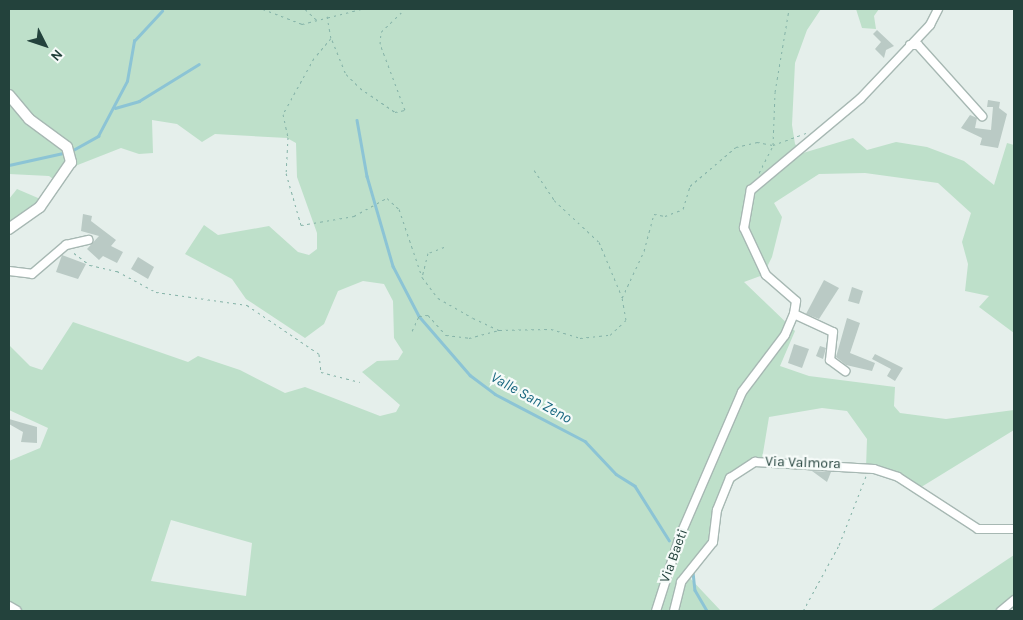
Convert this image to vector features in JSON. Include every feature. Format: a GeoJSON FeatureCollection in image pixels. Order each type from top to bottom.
{"type":"FeatureCollection","features":[{"type":"Feature","properties":{"kind":"street"},"geometry":{"type":"LineString","coordinates":[[845,371],[830,360],[833,332],[794,314],[796,300],[788,289],[766,275],[744,228],[746,203],[758,181],[829,129],[910,45],[938,9]]}},
{"type":"Feature","properties":{"kind":"street"},"geometry":{"type":"LineString","coordinates":[[910,45],[918,45],[982,116]]}},
{"type":"Feature","properties":{"kind":"street"},"geometry":{"type":"LineString","coordinates":[[9,95],[29,119],[67,147],[71,162],[40,207],[9,229]]}},
{"type":"Feature","properties":{"kind":"street"},"geometry":{"type":"LineString","coordinates":[[9,271],[32,274],[66,245],[88,240]]}},
{"type":"Feature","properties":{"kind":"street","name":"Via Baeti"},"geometry":{"type":"LineString","coordinates":[[656,611],[695,501],[742,392],[785,334],[794,314]]}},
{"type":"Feature","properties":{"kind":"street","name":"Via Valmora"},"geometry":{"type":"LineString","coordinates":[[674,611],[681,582],[691,564],[708,552],[717,510],[730,478],[741,467],[755,462],[807,462],[869,468],[898,477],[978,529],[1014,530]]}},
{"type":"Feature","properties":{"kind":"street"},"geometry":{"type":"LineString","coordinates":[[1001,611],[1014,600]]}},
{"type":"Feature","properties":{"kind":"street"},"geometry":{"type":"LineString","coordinates":[[9,606],[16,611]]}},
{"type":"Feature","properties":{"kind":"path"},"geometry":{"type":"LineString","coordinates":[[263,9],[294,23],[318,20],[327,16],[361,9]]}},
{"type":"Feature","properties":{"kind":"path"},"geometry":{"type":"LineString","coordinates":[[305,9],[318,20]]}},
{"type":"Feature","properties":{"kind":"path"},"geometry":{"type":"LineString","coordinates":[[327,16],[331,38],[346,74],[380,103],[395,112],[406,110],[380,44],[381,32],[405,9]]}},
{"type":"Feature","properties":{"kind":"path"},"geometry":{"type":"LineString","coordinates":[[758,181],[773,145],[775,92],[789,9]]}},
{"type":"Feature","properties":{"kind":"path"},"geometry":{"type":"LineString","coordinates":[[331,38],[314,58],[283,114],[288,137],[286,173],[301,225],[354,216],[387,198],[399,209],[422,277],[438,298],[499,330]]}},
{"type":"Feature","properties":{"kind":"path"},"geometry":{"type":"LineString","coordinates":[[622,298],[654,214],[665,216],[683,209],[690,186],[699,176],[736,147],[757,142],[773,145],[813,131]]}},
{"type":"Feature","properties":{"kind":"path"},"geometry":{"type":"LineString","coordinates":[[412,331],[419,316],[428,315],[446,335],[469,338],[499,330],[551,329],[580,338],[610,335],[626,320],[622,298],[599,242],[554,200],[534,170]]}},
{"type":"Feature","properties":{"kind":"path"},"geometry":{"type":"LineString","coordinates":[[66,245],[90,265],[117,272],[156,292],[247,305],[319,354],[321,372],[360,382]]}},
{"type":"Feature","properties":{"kind":"path"},"geometry":{"type":"LineString","coordinates":[[422,277],[428,253],[444,247]]}},
{"type":"Feature","properties":{"kind":"path"},"geometry":{"type":"LineString","coordinates":[[803,611],[839,545],[869,468]]}},
{"type":"Feature","properties":{"kind":"green space"},"geometry":{"type":"Polygon","coordinates":[[[9,9],[821,9],[807,30],[795,63],[792,125],[795,144],[803,153],[853,138],[867,150],[896,142],[927,147],[964,161],[994,185],[1007,143],[1014,145],[1014,333],[979,307],[989,296],[965,291],[968,264],[962,242],[971,213],[938,183],[865,173],[819,174],[774,203],[782,217],[772,257],[763,275],[744,282],[795,331],[780,366],[809,376],[895,387],[894,406],[900,413],[946,419],[1014,410],[1014,430],[918,489],[901,477],[866,468],[867,439],[847,411],[822,408],[769,417],[761,465],[742,469],[729,491],[709,552],[687,575],[721,611],[9,611],[9,461],[40,448],[48,428],[9,410],[9,345],[30,366],[42,370],[73,322],[188,362],[198,356],[240,370],[285,393],[305,387],[380,416],[396,412],[400,405],[362,372],[377,361],[398,360],[403,352],[394,338],[393,301],[384,284],[363,281],[338,291],[324,324],[305,338],[246,299],[232,279],[185,254],[204,225],[218,235],[269,226],[298,252],[309,255],[317,249],[317,233],[297,177],[296,143],[287,138],[215,134],[202,142],[177,124],[152,120],[153,153],[139,154],[121,148],[70,168],[59,183],[49,176],[9,174],[9,9]],[[171,520],[151,581],[246,596],[252,543],[171,520]]]}},
{"type":"Feature","properties":{"kind":"green space"},"geometry":{"type":"Polygon","coordinates":[[[856,9],[879,9],[874,16],[876,29],[862,28],[856,9]]]}},
{"type":"Feature","properties":{"kind":"green space"},"geometry":{"type":"Polygon","coordinates":[[[17,189],[45,201],[9,228],[9,199],[17,189]]]}},
{"type":"Feature","properties":{"kind":"green space"},"geometry":{"type":"Polygon","coordinates":[[[1014,555],[1014,600],[1007,611],[930,611],[1014,555]]]}},
{"type":"Feature","properties":{"kind":"building"},"geometry":{"type":"Polygon","coordinates":[[[877,30],[894,46],[886,50],[884,58],[875,49],[881,42],[873,34],[877,30]]]}},
{"type":"Feature","properties":{"kind":"building"},"geometry":{"type":"Polygon","coordinates":[[[988,100],[1000,102],[999,108],[1007,114],[998,148],[980,145],[982,138],[961,128],[970,115],[977,118],[975,128],[991,130],[993,107],[987,107],[988,100]]]}},
{"type":"Feature","properties":{"kind":"building"},"geometry":{"type":"Polygon","coordinates":[[[83,214],[92,216],[91,221],[116,240],[111,246],[123,252],[117,263],[103,256],[99,260],[87,249],[99,236],[81,231],[83,214]]]}},
{"type":"Feature","properties":{"kind":"building"},"geometry":{"type":"Polygon","coordinates":[[[62,255],[86,264],[78,279],[56,272],[62,255]]]}},
{"type":"Feature","properties":{"kind":"building"},"geometry":{"type":"Polygon","coordinates":[[[138,257],[154,267],[148,279],[131,269],[138,257]]]}},
{"type":"Feature","properties":{"kind":"building"},"geometry":{"type":"Polygon","coordinates":[[[824,280],[839,288],[819,319],[806,314],[824,280]]]}},
{"type":"Feature","properties":{"kind":"building"},"geometry":{"type":"Polygon","coordinates":[[[852,287],[863,291],[859,304],[848,301],[852,287]]]}},
{"type":"Feature","properties":{"kind":"building"},"geometry":{"type":"Polygon","coordinates":[[[847,318],[860,323],[850,353],[875,363],[872,371],[846,365],[836,357],[847,318]]]}},
{"type":"Feature","properties":{"kind":"building"},"geometry":{"type":"Polygon","coordinates":[[[794,344],[809,349],[802,368],[788,363],[794,344]]]}},
{"type":"Feature","properties":{"kind":"building"},"geometry":{"type":"Polygon","coordinates":[[[820,346],[826,348],[823,359],[816,356],[820,346]]]}},
{"type":"Feature","properties":{"kind":"building"},"geometry":{"type":"Polygon","coordinates":[[[875,354],[903,368],[895,381],[887,376],[891,369],[872,359],[875,354]]]}},
{"type":"Feature","properties":{"kind":"building"},"geometry":{"type":"Polygon","coordinates":[[[9,419],[37,427],[37,443],[21,442],[23,432],[9,424],[9,419]]]}},
{"type":"Feature","properties":{"kind":"building"},"geometry":{"type":"Polygon","coordinates":[[[812,471],[830,472],[831,472],[827,482],[812,471]]]}},
{"type":"Feature","properties":{"kind":"waterway"},"geometry":{"type":"LineString","coordinates":[[73,150],[98,136],[127,81],[134,41],[162,11]]}},
{"type":"Feature","properties":{"kind":"waterway"},"geometry":{"type":"LineString","coordinates":[[115,108],[139,101],[199,64]]}},
{"type":"Feature","properties":{"kind":"waterway","name":"Valle San Zeno"},"geometry":{"type":"LineString","coordinates":[[357,120],[367,176],[393,266],[419,316],[470,375],[495,394],[585,441],[616,474],[635,486],[669,540]]}},
{"type":"Feature","properties":{"kind":"waterway"},"geometry":{"type":"LineString","coordinates":[[9,165],[63,153]]}},
{"type":"Feature","properties":{"kind":"waterway","name":"Valle San Zeno"},"geometry":{"type":"LineString","coordinates":[[693,572],[695,590],[707,611]]}}]}
